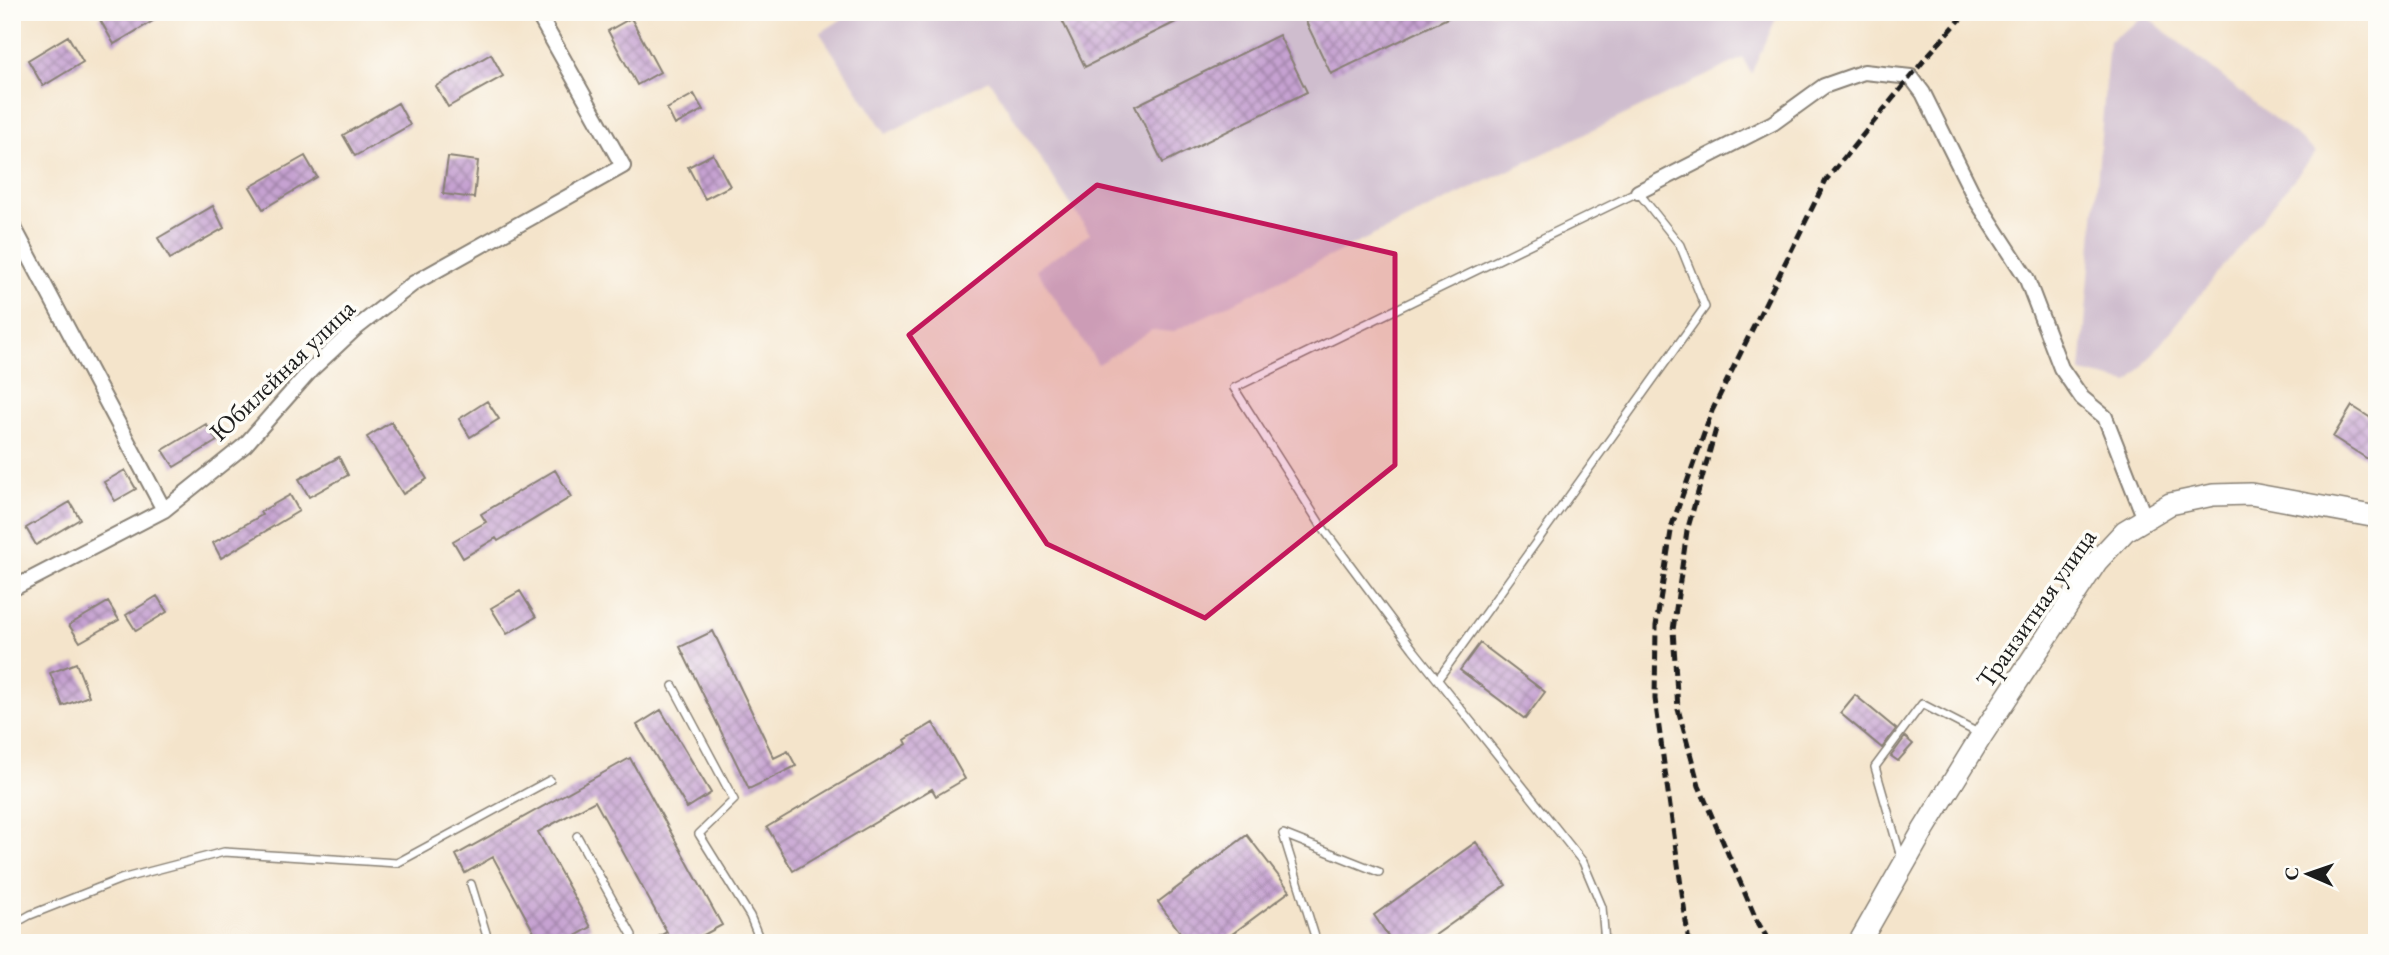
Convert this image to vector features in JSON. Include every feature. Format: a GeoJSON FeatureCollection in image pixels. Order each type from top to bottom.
{"type":"FeatureCollection","features":[{"type":"Feature","properties":{"kind":"street","name":"Юбилейная улица"},"geometry":{"type":"LineString","coordinates":[[12,589],[164,510],[245,445],[311,370],[355,328],[414,283],[624,166],[537,12]]}},
{"type":"Feature","properties":{"kind":"street"},"geometry":{"type":"LineString","coordinates":[[1638,192],[1773,123],[1824,86],[1864,72],[1911,77],[1923,93],[1975,198],[2026,277],[2061,368],[2082,398],[2105,416],[2145,519]]}},
{"type":"Feature","properties":{"kind":"street"},"geometry":{"type":"LineString","coordinates":[[12,224],[164,510]]}},
{"type":"Feature","properties":{"kind":"street","name":"Транзитная улица"},"geometry":{"type":"LineString","coordinates":[[1859,943],[1982,735],[2096,561],[2125,531],[2170,504],[2213,495],[2251,494],[2377,517]]}},
{"type":"Feature","properties":{"kind":"lane"},"geometry":{"type":"LineString","coordinates":[[1438,679],[1705,307],[1680,245],[1638,192],[1234,388],[1322,527],[1438,679],[1583,862],[1602,907],[1605,943]]}},
{"type":"Feature","properties":{"kind":"lane"},"geometry":{"type":"LineString","coordinates":[[673,686],[734,800],[699,834],[750,916],[761,943]]}},
{"type":"Feature","properties":{"kind":"lane"},"geometry":{"type":"LineString","coordinates":[[1904,866],[1875,767],[1922,704],[1982,735]]}},
{"type":"Feature","properties":{"kind":"lane"},"geometry":{"type":"LineString","coordinates":[[12,925],[30,915],[121,879],[224,852],[397,863],[550,780]]}},
{"type":"Feature","properties":{"kind":"lane"},"geometry":{"type":"LineString","coordinates":[[1317,943],[1283,834],[1379,872]]}},
{"type":"Feature","properties":{"kind":"lane"},"geometry":{"type":"LineString","coordinates":[[577,836],[632,935],[631,943]]}},
{"type":"Feature","properties":{"kind":"lane"},"geometry":{"type":"LineString","coordinates":[[471,884],[489,943]]}},
{"type":"Feature","properties":{"kind":"highlighted area"},"geometry":{"type":"Polygon","coordinates":[[[1097,185],[1395,254],[1395,465],[1205,618],[1047,544],[909,335],[1097,185]]]}},
{"type":"Feature","properties":{"kind":"shaded area"},"geometry":{"type":"Polygon","coordinates":[[[853,12],[1779,12],[1751,74],[1743,58],[1172,332],[1152,330],[1098,364],[1036,269],[1090,234],[989,80],[886,134],[820,33],[853,12]]]}},
{"type":"Feature","properties":{"kind":"shaded area"},"geometry":{"type":"Polygon","coordinates":[[[2146,16],[2316,152],[2129,383],[2081,372],[2109,41],[2146,16]]]}},
{"type":"Feature","properties":{"kind":"building"},"geometry":{"type":"Polygon","coordinates":[[[109,12],[168,12],[114,44],[99,18],[109,12]]]}},
{"type":"Feature","properties":{"kind":"building"},"geometry":{"type":"Polygon","coordinates":[[[1058,12],[1196,12],[1085,67],[1058,12]]]}},
{"type":"Feature","properties":{"kind":"building"},"geometry":{"type":"Polygon","coordinates":[[[1327,12],[1460,12],[1331,74],[1306,22],[1327,12]]]}},
{"type":"Feature","properties":{"kind":"building"},"geometry":{"type":"Polygon","coordinates":[[[631,18],[660,72],[637,85],[608,31],[631,18]]]}},
{"type":"Feature","properties":{"kind":"building"},"geometry":{"type":"Polygon","coordinates":[[[1279,35],[1307,92],[1163,163],[1135,106],[1279,35]]]}},
{"type":"Feature","properties":{"kind":"building"},"geometry":{"type":"Polygon","coordinates":[[[68,36],[83,62],[43,86],[28,60],[68,36]]]}},
{"type":"Feature","properties":{"kind":"building"},"geometry":{"type":"Polygon","coordinates":[[[491,54],[503,76],[448,107],[436,86],[491,54]]]}},
{"type":"Feature","properties":{"kind":"building"},"geometry":{"type":"Polygon","coordinates":[[[694,94],[703,110],[675,125],[667,109],[694,94]]]}},
{"type":"Feature","properties":{"kind":"building"},"geometry":{"type":"Polygon","coordinates":[[[398,103],[410,125],[355,156],[343,135],[398,103]]]}},
{"type":"Feature","properties":{"kind":"building"},"geometry":{"type":"Polygon","coordinates":[[[713,154],[730,186],[705,199],[688,167],[713,154]]]}},
{"type":"Feature","properties":{"kind":"building"},"geometry":{"type":"Polygon","coordinates":[[[305,156],[317,177],[263,209],[250,187],[305,156]]]}},
{"type":"Feature","properties":{"kind":"building"},"geometry":{"type":"Polygon","coordinates":[[[448,157],[478,161],[474,198],[443,194],[448,157]]]}},
{"type":"Feature","properties":{"kind":"building"},"geometry":{"type":"Polygon","coordinates":[[[213,206],[224,228],[170,259],[158,238],[213,206]]]}},
{"type":"Feature","properties":{"kind":"building"},"geometry":{"type":"Polygon","coordinates":[[[487,401],[499,419],[470,437],[459,419],[487,401]]]}},
{"type":"Feature","properties":{"kind":"building"},"geometry":{"type":"Polygon","coordinates":[[[2352,406],[2377,422],[2377,465],[2333,437],[2352,406]]]}},
{"type":"Feature","properties":{"kind":"building"},"geometry":{"type":"Polygon","coordinates":[[[391,422],[427,479],[403,494],[367,437],[391,422]]]}},
{"type":"Feature","properties":{"kind":"building"},"geometry":{"type":"Polygon","coordinates":[[[206,424],[217,441],[174,467],[163,450],[206,424]]]}},
{"type":"Feature","properties":{"kind":"building"},"geometry":{"type":"Polygon","coordinates":[[[339,457],[348,475],[309,497],[299,479],[339,457]]]}},
{"type":"Feature","properties":{"kind":"building"},"geometry":{"type":"Polygon","coordinates":[[[125,470],[136,489],[115,501],[104,482],[125,470]]]}},
{"type":"Feature","properties":{"kind":"building"},"geometry":{"type":"Polygon","coordinates":[[[555,470],[571,497],[498,541],[496,538],[463,558],[453,541],[486,522],[481,514],[555,470]]]}},
{"type":"Feature","properties":{"kind":"building"},"geometry":{"type":"Polygon","coordinates":[[[290,495],[299,511],[221,558],[213,543],[262,515],[260,512],[290,495]]]}},
{"type":"Feature","properties":{"kind":"building"},"geometry":{"type":"Polygon","coordinates":[[[70,502],[80,519],[36,545],[26,528],[70,502]]]}},
{"type":"Feature","properties":{"kind":"building"},"geometry":{"type":"Polygon","coordinates":[[[520,591],[536,617],[507,634],[491,608],[520,591]]]}},
{"type":"Feature","properties":{"kind":"building"},"geometry":{"type":"Polygon","coordinates":[[[157,596],[167,612],[136,631],[126,615],[157,596]]]}},
{"type":"Feature","properties":{"kind":"building"},"geometry":{"type":"Polygon","coordinates":[[[108,602],[119,620],[80,642],[69,625],[108,602]]]}},
{"type":"Feature","properties":{"kind":"building"},"geometry":{"type":"Polygon","coordinates":[[[713,631],[774,758],[788,751],[796,766],[749,789],[680,647],[713,631]]]}},
{"type":"Feature","properties":{"kind":"building"},"geometry":{"type":"Polygon","coordinates":[[[1480,643],[1545,692],[1525,719],[1460,670],[1480,643]]]}},
{"type":"Feature","properties":{"kind":"building"},"geometry":{"type":"Polygon","coordinates":[[[76,663],[89,696],[63,706],[50,673],[76,663]]]}},
{"type":"Feature","properties":{"kind":"building"},"geometry":{"type":"Polygon","coordinates":[[[1855,695],[1896,729],[1882,748],[1840,713],[1855,695]]]}},
{"type":"Feature","properties":{"kind":"building"},"geometry":{"type":"Polygon","coordinates":[[[661,710],[711,793],[687,808],[637,725],[661,710]]]}},
{"type":"Feature","properties":{"kind":"building"},"geometry":{"type":"Polygon","coordinates":[[[933,723],[965,779],[936,796],[932,789],[793,871],[767,827],[907,744],[905,740],[933,723]]]}},
{"type":"Feature","properties":{"kind":"building"},"geometry":{"type":"Polygon","coordinates":[[[1905,737],[1913,744],[1898,761],[1891,756],[1905,737]]]}},
{"type":"Feature","properties":{"kind":"building"},"geometry":{"type":"Polygon","coordinates":[[[630,758],[722,925],[689,943],[647,943],[667,932],[595,801],[538,832],[591,927],[563,943],[540,943],[493,857],[465,873],[456,855],[630,758]]]}},
{"type":"Feature","properties":{"kind":"building"},"geometry":{"type":"Polygon","coordinates":[[[1247,835],[1290,891],[1220,943],[1188,943],[1158,902],[1247,835]]]}},
{"type":"Feature","properties":{"kind":"building"},"geometry":{"type":"Polygon","coordinates":[[[1476,842],[1506,885],[1424,943],[1393,943],[1374,915],[1476,842]]]}},
{"type":"Feature","properties":{"kind":"railway"},"geometry":{"type":"LineString","coordinates":[[1689,943],[1655,699],[1656,626],[1672,525],[1712,411],[1826,180],[1967,12]]}},
{"type":"Feature","properties":{"kind":"railway"},"geometry":{"type":"LineString","coordinates":[[1716,429],[1687,531],[1673,630],[1678,709],[1699,786],[1756,919],[1770,943]]}}]}
